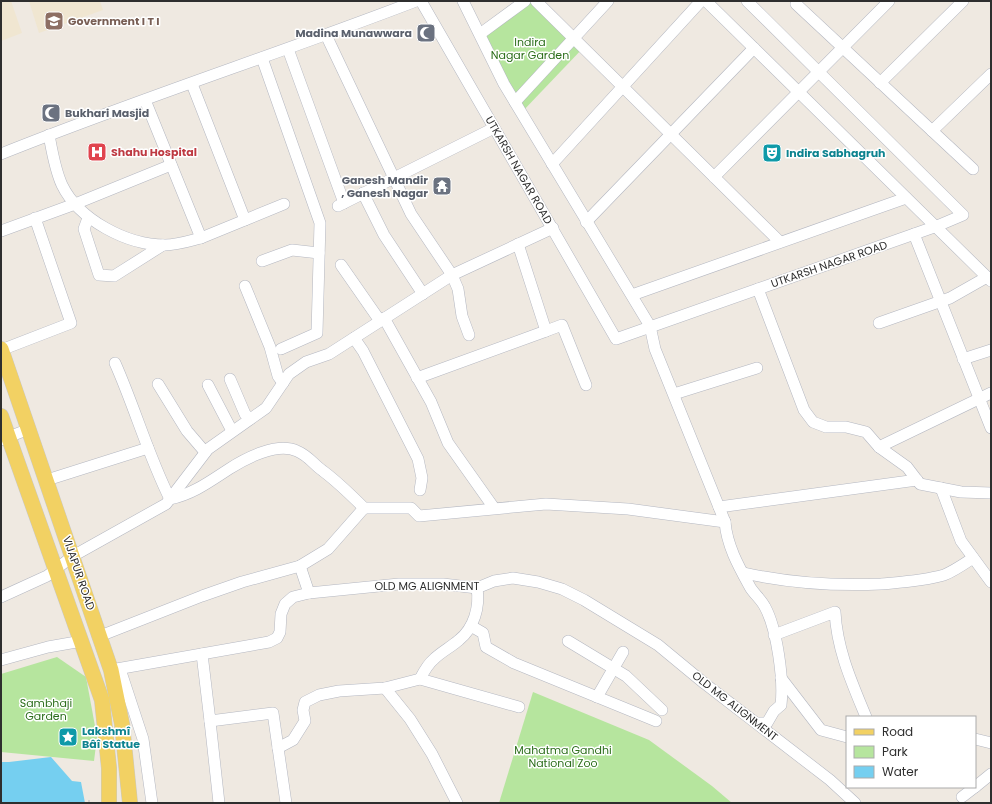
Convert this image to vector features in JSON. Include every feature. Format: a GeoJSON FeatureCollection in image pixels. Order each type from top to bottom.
{"type":"FeatureCollection","features":[{"type":"Feature","properties":{"kind":"main road","name":"VIJAPUR ROAD"},"geometry":{"type":"LineString","coordinates":[[1,350],[100,636],[115,669],[130,803]]}},
{"type":"Feature","properties":{"kind":"main road","name":"VIJAPUR ROAD"},"geometry":{"type":"LineString","coordinates":[[1,416],[5,439],[56,570],[102,700],[110,803]]}},
{"type":"Feature","properties":{"kind":"street"},"geometry":{"type":"LineString","coordinates":[[1,154],[49,135],[416,1]]}},
{"type":"Feature","properties":{"kind":"street","name":"UTKARSH NAGAR ROAD"},"geometry":{"type":"LineString","coordinates":[[421,1],[616,339],[935,227],[962,215],[819,73]]}},
{"type":"Feature","properties":{"kind":"street"},"geometry":{"type":"LineString","coordinates":[[463,1],[515,102],[650,326],[655,349],[725,522],[728,543],[751,588],[760,598],[770,617],[781,678],[781,705],[774,711],[767,723],[758,723]]}},
{"type":"Feature","properties":{"kind":"street"},"geometry":{"type":"LineString","coordinates":[[480,34],[525,1]]}},
{"type":"Feature","properties":{"kind":"street"},"geometry":{"type":"LineString","coordinates":[[536,1],[780,242]]}},
{"type":"Feature","properties":{"kind":"street"},"geometry":{"type":"LineString","coordinates":[[515,102],[608,1]]}},
{"type":"Feature","properties":{"kind":"street"},"geometry":{"type":"LineString","coordinates":[[552,164],[702,1]]}},
{"type":"Feature","properties":{"kind":"street"},"geometry":{"type":"LineString","coordinates":[[706,1],[989,279],[940,301],[879,323]]}},
{"type":"Feature","properties":{"kind":"street"},"geometry":{"type":"LineString","coordinates":[[747,1],[819,73]]}},
{"type":"Feature","properties":{"kind":"street"},"geometry":{"type":"LineString","coordinates":[[797,1],[796,4],[972,170]]}},
{"type":"Feature","properties":{"kind":"street"},"geometry":{"type":"LineString","coordinates":[[714,177],[819,73],[842,47],[890,1]]}},
{"type":"Feature","properties":{"kind":"street"},"geometry":{"type":"LineString","coordinates":[[880,83],[963,1]]}},
{"type":"Feature","properties":{"kind":"street"},"geometry":{"type":"LineString","coordinates":[[326,35],[410,214],[452,275],[458,289],[462,316],[469,335]]}},
{"type":"Feature","properties":{"kind":"street"},"geometry":{"type":"LineString","coordinates":[[586,222],[754,48]]}},
{"type":"Feature","properties":{"kind":"street"},"geometry":{"type":"LineString","coordinates":[[288,49],[341,204],[494,128]]}},
{"type":"Feature","properties":{"kind":"street"},"geometry":{"type":"LineString","coordinates":[[262,58],[320,223],[317,333],[281,349]]}},
{"type":"Feature","properties":{"kind":"street"},"geometry":{"type":"LineString","coordinates":[[932,131],[991,74]]}},
{"type":"Feature","properties":{"kind":"street"},"geometry":{"type":"LineString","coordinates":[[192,84],[245,220]]}},
{"type":"Feature","properties":{"kind":"street"},"geometry":{"type":"LineString","coordinates":[[145,100],[201,238]]}},
{"type":"Feature","properties":{"kind":"street"},"geometry":{"type":"LineString","coordinates":[[49,135],[62,185],[75,204],[88,218],[106,229],[132,239],[163,245],[177,245],[201,238],[284,204]]}},
{"type":"Feature","properties":{"kind":"street"},"geometry":{"type":"LineString","coordinates":[[1,231],[75,204],[171,165]]}},
{"type":"Feature","properties":{"kind":"street"},"geometry":{"type":"LineString","coordinates":[[363,193],[384,235],[423,294]]}},
{"type":"Feature","properties":{"kind":"street"},"geometry":{"type":"LineString","coordinates":[[632,295],[906,198]]}},
{"type":"Feature","properties":{"kind":"street"},"geometry":{"type":"LineString","coordinates":[[1,350],[71,323],[35,218]]}},
{"type":"Feature","properties":{"kind":"street"},"geometry":{"type":"LineString","coordinates":[[88,218],[84,230],[99,275],[114,276],[163,245]]}},
{"type":"Feature","properties":{"kind":"street"},"geometry":{"type":"LineString","coordinates":[[1,597],[47,576],[73,556],[166,504],[205,452],[232,431],[266,408],[289,374],[306,362],[329,354],[452,275],[553,228]]}},
{"type":"Feature","properties":{"kind":"street"},"geometry":{"type":"LineString","coordinates":[[914,234],[991,428]]}},
{"type":"Feature","properties":{"kind":"street"},"geometry":{"type":"LineString","coordinates":[[518,244],[546,331]]}},
{"type":"Feature","properties":{"kind":"street"},"geometry":{"type":"LineString","coordinates":[[262,261],[292,250],[319,253]]}},
{"type":"Feature","properties":{"kind":"street"},"geometry":{"type":"LineString","coordinates":[[341,265],[382,319],[431,402],[448,442],[494,508]]}},
{"type":"Feature","properties":{"kind":"street"},"geometry":{"type":"LineString","coordinates":[[245,286],[270,347],[278,376],[283,383]]}},
{"type":"Feature","properties":{"kind":"street"},"geometry":{"type":"LineString","coordinates":[[758,289],[804,410],[813,422],[826,427],[846,427],[866,432],[879,447],[908,467],[920,484],[961,492],[991,493]]}},
{"type":"Feature","properties":{"kind":"street"},"geometry":{"type":"LineString","coordinates":[[417,378],[562,325],[586,385]]}},
{"type":"Feature","properties":{"kind":"street"},"geometry":{"type":"LineString","coordinates":[[354,338],[363,351],[418,459],[422,478],[420,490]]}},
{"type":"Feature","properties":{"kind":"street"},"geometry":{"type":"LineString","coordinates":[[963,359],[991,350]]}},
{"type":"Feature","properties":{"kind":"street"},"geometry":{"type":"LineString","coordinates":[[115,363],[126,388],[148,448],[170,499]]}},
{"type":"Feature","properties":{"kind":"street"},"geometry":{"type":"LineString","coordinates":[[674,394],[757,368]]}},
{"type":"Feature","properties":{"kind":"street"},"geometry":{"type":"LineString","coordinates":[[230,379],[246,414],[250,419]]}},
{"type":"Feature","properties":{"kind":"street"},"geometry":{"type":"LineString","coordinates":[[158,384],[187,430],[205,452]]}},
{"type":"Feature","properties":{"kind":"street"},"geometry":{"type":"LineString","coordinates":[[208,385],[232,431]]}},
{"type":"Feature","properties":{"kind":"street"},"geometry":{"type":"LineString","coordinates":[[879,447],[991,393]]}},
{"type":"Feature","properties":{"kind":"street"},"geometry":{"type":"LineString","coordinates":[[5,439],[29,429]]}},
{"type":"Feature","properties":{"kind":"street"},"geometry":{"type":"LineString","coordinates":[[47,480],[148,448]]}},
{"type":"Feature","properties":{"kind":"street"},"geometry":{"type":"LineString","coordinates":[[170,499],[183,496],[197,490],[245,460],[280,448],[296,450],[313,461],[322,471],[334,478],[364,508],[411,508],[419,516],[546,504],[620,509],[725,522]]}},
{"type":"Feature","properties":{"kind":"street"},"geometry":{"type":"LineString","coordinates":[[719,507],[917,480]]}},
{"type":"Feature","properties":{"kind":"street"},"geometry":{"type":"LineString","coordinates":[[941,488],[961,542],[991,582]]}},
{"type":"Feature","properties":{"kind":"street"},"geometry":{"type":"LineString","coordinates":[[100,636],[242,582],[300,566],[328,549],[364,508]]}},
{"type":"Feature","properties":{"kind":"street"},"geometry":{"type":"LineString","coordinates":[[744,574],[774,580],[842,586],[918,582],[946,574],[973,558]]}},
{"type":"Feature","properties":{"kind":"street"},"geometry":{"type":"LineString","coordinates":[[300,566],[309,593]]}},
{"type":"Feature","properties":{"kind":"street","name":"OLD MG ALIGNMENT"},"geometry":{"type":"LineString","coordinates":[[202,654],[269,642],[277,638],[280,632],[281,614],[285,604],[293,597],[309,593],[399,584],[443,584],[477,588],[494,581],[513,578],[538,582],[562,589],[584,600],[658,645],[704,683],[758,723],[830,780],[855,803]]}},
{"type":"Feature","properties":{"kind":"street"},"geometry":{"type":"LineString","coordinates":[[420,679],[434,659],[459,640],[471,626],[479,598],[477,588]]}},
{"type":"Feature","properties":{"kind":"street"},"geometry":{"type":"LineString","coordinates":[[774,635],[835,612],[836,629],[845,669],[866,716]]}},
{"type":"Feature","properties":{"kind":"street"},"geometry":{"type":"LineString","coordinates":[[471,626],[483,633],[486,647],[514,663],[656,721]]}},
{"type":"Feature","properties":{"kind":"street"},"geometry":{"type":"LineString","coordinates":[[1,660],[48,647],[82,641]]}},
{"type":"Feature","properties":{"kind":"street"},"geometry":{"type":"LineString","coordinates":[[568,641],[626,676],[662,710]]}},
{"type":"Feature","properties":{"kind":"street"},"geometry":{"type":"LineString","coordinates":[[597,697],[623,652]]}},
{"type":"Feature","properties":{"kind":"street"},"geometry":{"type":"LineString","coordinates":[[152,803],[143,739],[115,669],[202,654],[219,803]]}},
{"type":"Feature","properties":{"kind":"street"},"geometry":{"type":"LineString","coordinates":[[781,678],[821,730],[846,737]]}},
{"type":"Feature","properties":{"kind":"street"},"geometry":{"type":"LineString","coordinates":[[278,748],[293,740],[305,721],[303,710],[305,702],[319,695],[339,691],[385,688],[420,679],[519,707]]}},
{"type":"Feature","properties":{"kind":"street"},"geometry":{"type":"LineString","coordinates":[[385,688],[410,719],[432,754],[457,803]]}},
{"type":"Feature","properties":{"kind":"street"},"geometry":{"type":"LineString","coordinates":[[210,721],[273,713],[286,803]]}},
{"type":"Feature","properties":{"kind":"street"},"geometry":{"type":"LineString","coordinates":[[976,738],[991,743]]}},
{"type":"Feature","properties":{"kind":"street"},"geometry":{"type":"LineString","coordinates":[[976,786],[991,774]]}},
{"type":"Feature","properties":{"kind":"street"},"geometry":{"type":"LineString","coordinates":[[962,797],[974,788]]}},
{"type":"Feature","properties":{"kind":"shaded area"},"geometry":{"type":"Polygon","coordinates":[[[1,1],[11,1],[22,33],[1,41],[1,1]]]}},
{"type":"Feature","properties":{"kind":"shaded area","name":"Government I T I"},"geometry":{"type":"Polygon","coordinates":[[[29,1],[100,1],[103,10],[39,33],[29,1]]]}},
{"type":"Feature","properties":{"kind":"green space","name":"Indira Nagar Garden"},"geometry":{"type":"Polygon","coordinates":[[[525,1],[536,1],[584,47],[521,113],[480,34],[525,1]]]}},
{"type":"Feature","properties":{"kind":"green space","name":"Sambhaji Garden"},"geometry":{"type":"Polygon","coordinates":[[[57,657],[86,677],[97,737],[94,761],[1,752],[1,674],[57,657]]]}},
{"type":"Feature","properties":{"kind":"green space","name":"Mahatma Gandhi National Zoo"},"geometry":{"type":"Polygon","coordinates":[[[533,692],[649,740],[712,786],[732,803],[499,803],[533,692]]]}},
{"type":"Feature","properties":{"kind":"water"},"geometry":{"type":"Polygon","coordinates":[[[51,757],[72,781],[81,782],[85,803],[1,803],[1,762],[51,757]]]}},
{"type":"Feature","properties":{"kind":"place","name":"Government I T I"},"geometry":{"type":"Point","coordinates":[54,21]}},
{"type":"Feature","properties":{"kind":"place","name":"Madina Munawwara"},"geometry":{"type":"Point","coordinates":[426,33]}},
{"type":"Feature","properties":{"kind":"place","name":"Bukhari Masjid"},"geometry":{"type":"Point","coordinates":[51,113]}},
{"type":"Feature","properties":{"kind":"place","name":"Shahu Hospital"},"geometry":{"type":"Point","coordinates":[97,152]}},
{"type":"Feature","properties":{"kind":"place","name":"Indira Sabhagruh"},"geometry":{"type":"Point","coordinates":[772,153]}},
{"type":"Feature","properties":{"kind":"place","name":"Ganesh Mandir , Ganesh Nagar"},"geometry":{"type":"Point","coordinates":[442,186]}},
{"type":"Feature","properties":{"kind":"place","name":"Lakshmî Bâî Statue"},"geometry":{"type":"Point","coordinates":[68,737]}}]}
